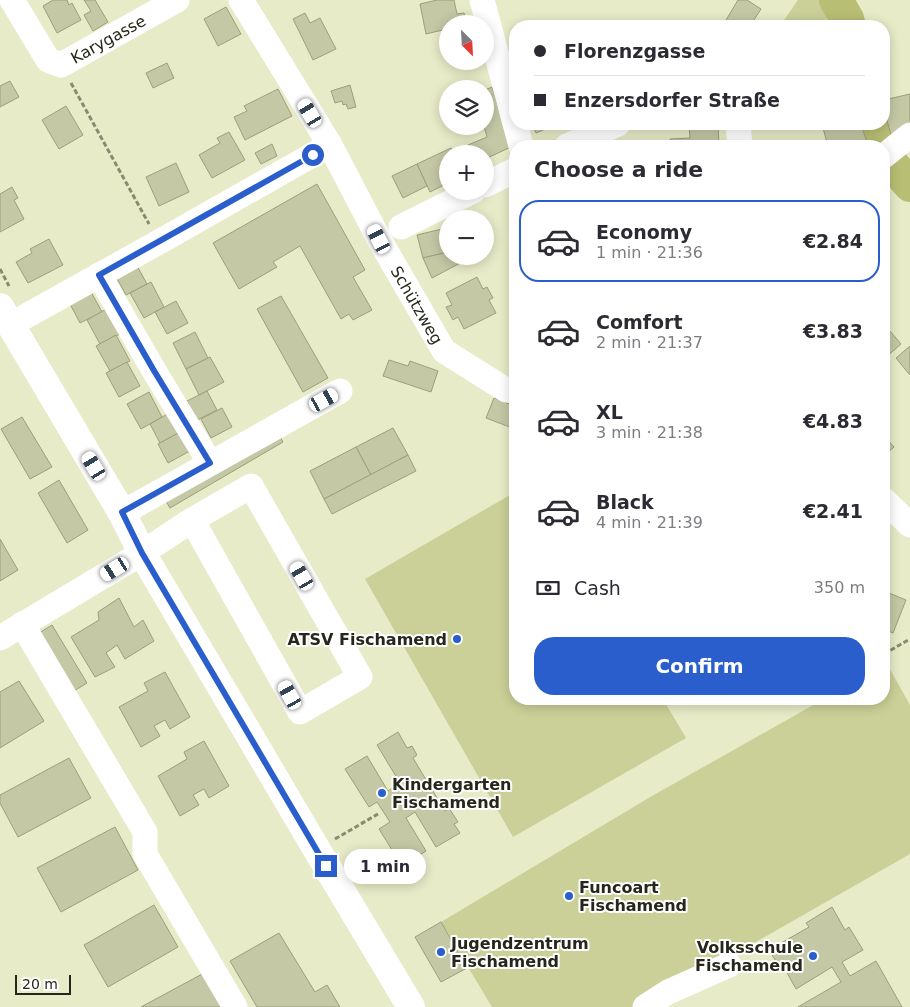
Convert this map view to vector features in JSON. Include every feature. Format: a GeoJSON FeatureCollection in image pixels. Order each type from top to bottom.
{"type":"FeatureCollection","features":[{"type":"Feature","properties":{"kind":"main road"},"geometry":{"type":"LineString","coordinates":[[5,316],[122,512],[142,553],[316,850],[411,1007]]}},
{"type":"Feature","properties":{"kind":"street","name":"Karygasse"},"geometry":{"type":"LineString","coordinates":[[12,0],[48,60],[61,65],[177,0]]}},
{"type":"Feature","properties":{"kind":"street","name":"Schützweg"},"geometry":{"type":"LineString","coordinates":[[241,0],[330,145],[379,239],[444,351],[509,391]]}},
{"type":"Feature","properties":{"kind":"street"},"geometry":{"type":"LineString","coordinates":[[482,0],[509,101]]}},
{"type":"Feature","properties":{"kind":"street"},"geometry":{"type":"LineString","coordinates":[[581,140],[604,130]]}},
{"type":"Feature","properties":{"kind":"street"},"geometry":{"type":"LineString","coordinates":[[5,316],[99,275],[330,145]]}},
{"type":"Feature","properties":{"kind":"street"},"geometry":{"type":"LineString","coordinates":[[494,180],[509,173]]}},
{"type":"Feature","properties":{"kind":"street"},"geometry":{"type":"LineString","coordinates":[[401,227],[455,200]]}},
{"type":"Feature","properties":{"kind":"street"},"geometry":{"type":"LineString","coordinates":[[99,275],[210,463]]}},
{"type":"Feature","properties":{"kind":"street"},"geometry":{"type":"LineString","coordinates":[[122,512],[340,391]]}},
{"type":"Feature","properties":{"kind":"street"},"geometry":{"type":"LineString","coordinates":[[0,638],[142,553],[192,520],[251,486],[360,678],[300,712],[192,520]]}},
{"type":"Feature","properties":{"kind":"street"},"geometry":{"type":"LineString","coordinates":[[890,506],[910,525]]}},
{"type":"Feature","properties":{"kind":"street"},"geometry":{"type":"LineString","coordinates":[[22,624],[145,832],[145,854],[235,1007]]}},
{"type":"Feature","properties":{"kind":"street"},"geometry":{"type":"LineString","coordinates":[[645,1007],[668,992],[729,965]]}},
{"type":"Feature","properties":{"kind":"path"},"geometry":{"type":"LineString","coordinates":[[61,65],[159,242]]}},
{"type":"Feature","properties":{"kind":"path"},"geometry":{"type":"LineString","coordinates":[[890,651],[910,639]]}},
{"type":"Feature","properties":{"kind":"path"},"geometry":{"type":"LineString","coordinates":[[316,850],[378,814]]}},
{"type":"Feature","properties":{"kind":"green space"},"geometry":{"type":"Polygon","coordinates":[[[798,0],[836,0],[826,20],[784,20],[798,0]]]}},
{"type":"Feature","properties":{"kind":"green space","name":"ATSV Fischamend"},"geometry":{"type":"Polygon","coordinates":[[[509,495],[509,705],[667,705],[686,738],[513,837],[365,579],[509,495]]]}},
{"type":"Feature","properties":{"kind":"green space"},"geometry":{"type":"Polygon","coordinates":[[[890,669],[910,705],[910,854],[642,1007],[492,1007],[441,922],[652,796],[813,705],[890,705],[890,669]]]}},
{"type":"Feature","properties":{"kind":"building"},"geometry":{"type":"Polygon","coordinates":[[[53,0],[67,0],[69,5],[72,3],[81,20],[57,33],[43,6],[53,0]]]}},
{"type":"Feature","properties":{"kind":"building"},"geometry":{"type":"Polygon","coordinates":[[[84,0],[95,0],[108,22],[93,31],[84,15],[91,11],[84,0]]]}},
{"type":"Feature","properties":{"kind":"building"},"geometry":{"type":"Polygon","coordinates":[[[437,0],[454,0],[457,14],[464,13],[465,15],[439,15],[439,31],[426,34],[420,4],[437,0]]]}},
{"type":"Feature","properties":{"kind":"building"},"geometry":{"type":"Polygon","coordinates":[[[738,0],[747,0],[761,9],[754,20],[726,20],[738,0]]]}},
{"type":"Feature","properties":{"kind":"building"},"geometry":{"type":"Polygon","coordinates":[[[226,7],[241,34],[218,46],[204,19],[226,7]]]}},
{"type":"Feature","properties":{"kind":"building"},"geometry":{"type":"Polygon","coordinates":[[[305,13],[310,23],[320,18],[336,49],[313,60],[293,19],[305,13]]]}},
{"type":"Feature","properties":{"kind":"building"},"geometry":{"type":"Polygon","coordinates":[[[167,63],[174,78],[153,88],[146,73],[167,63]]]}},
{"type":"Feature","properties":{"kind":"building"},"geometry":{"type":"Polygon","coordinates":[[[10,81],[19,97],[0,107],[0,86],[10,81]]]}},
{"type":"Feature","properties":{"kind":"building"},"geometry":{"type":"Polygon","coordinates":[[[350,85],[356,107],[348,109],[346,104],[343,105],[342,101],[335,103],[331,91],[350,85]]]}},
{"type":"Feature","properties":{"kind":"building"},"geometry":{"type":"Polygon","coordinates":[[[278,89],[292,116],[245,140],[234,117],[247,111],[244,106],[278,89]]]}},
{"type":"Feature","properties":{"kind":"building"},"geometry":{"type":"Polygon","coordinates":[[[494,93],[509,141],[509,148],[494,155],[494,145],[468,145],[487,137],[486,135],[494,135],[494,93]]]}},
{"type":"Feature","properties":{"kind":"building"},"geometry":{"type":"Polygon","coordinates":[[[910,94],[910,125],[892,138],[890,130],[890,99],[910,94]]]}},
{"type":"Feature","properties":{"kind":"building"},"geometry":{"type":"Polygon","coordinates":[[[66,106],[83,135],[59,149],[42,120],[66,106]]]}},
{"type":"Feature","properties":{"kind":"building"},"geometry":{"type":"Polygon","coordinates":[[[689,130],[718,130],[719,140],[670,140],[690,138],[689,130]]]}},
{"type":"Feature","properties":{"kind":"building"},"geometry":{"type":"Polygon","coordinates":[[[824,130],[863,130],[866,140],[826,140],[824,130]]]}},
{"type":"Feature","properties":{"kind":"building"},"geometry":{"type":"Polygon","coordinates":[[[229,132],[245,160],[212,178],[199,155],[220,143],[217,138],[229,132]]]}},
{"type":"Feature","properties":{"kind":"building"},"geometry":{"type":"Polygon","coordinates":[[[272,144],[277,156],[261,164],[255,153],[272,144]]]}},
{"type":"Feature","properties":{"kind":"building"},"geometry":{"type":"Polygon","coordinates":[[[439,154],[439,188],[430,192],[417,164],[439,154]]]}},
{"type":"Feature","properties":{"kind":"building"},"geometry":{"type":"Polygon","coordinates":[[[176,163],[189,192],[159,206],[146,177],[176,163]]]}},
{"type":"Feature","properties":{"kind":"building"},"geometry":{"type":"Polygon","coordinates":[[[417,164],[427,186],[403,198],[392,176],[417,164]]]}},
{"type":"Feature","properties":{"kind":"building"},"geometry":{"type":"Polygon","coordinates":[[[317,184],[365,270],[353,277],[372,310],[353,320],[349,314],[341,319],[300,246],[273,262],[277,267],[239,289],[213,243],[317,184]]]}},
{"type":"Feature","properties":{"kind":"building"},"geometry":{"type":"Polygon","coordinates":[[[12,187],[18,198],[14,200],[24,219],[0,232],[0,194],[12,187]]]}},
{"type":"Feature","properties":{"kind":"building"},"geometry":{"type":"Polygon","coordinates":[[[439,230],[439,254],[423,258],[417,235],[439,230]]]}},
{"type":"Feature","properties":{"kind":"building"},"geometry":{"type":"Polygon","coordinates":[[[49,239],[63,265],[28,283],[16,262],[32,253],[30,249],[49,239]]]}},
{"type":"Feature","properties":{"kind":"building"},"geometry":{"type":"Polygon","coordinates":[[[439,254],[439,265],[456,265],[432,278],[423,258],[439,254]]]}},
{"type":"Feature","properties":{"kind":"building"},"geometry":{"type":"Polygon","coordinates":[[[136,264],[147,284],[126,295],[115,275],[136,264]]]}},
{"type":"Feature","properties":{"kind":"building"},"geometry":{"type":"Polygon","coordinates":[[[477,277],[483,289],[487,287],[493,298],[489,300],[496,313],[464,329],[458,317],[453,320],[446,307],[452,305],[446,293],[477,277]]]}},
{"type":"Feature","properties":{"kind":"building"},"geometry":{"type":"Polygon","coordinates":[[[151,282],[164,307],[144,318],[130,293],[151,282]]]}},
{"type":"Feature","properties":{"kind":"building"},"geometry":{"type":"Polygon","coordinates":[[[90,290],[102,312],[80,323],[69,302],[90,290]]]}},
{"type":"Feature","properties":{"kind":"building"},"geometry":{"type":"Polygon","coordinates":[[[281,296],[328,378],[303,392],[257,309],[281,296]]]}},
{"type":"Feature","properties":{"kind":"building"},"geometry":{"type":"Polygon","coordinates":[[[176,301],[188,323],[167,334],[155,312],[176,301]]]}},
{"type":"Feature","properties":{"kind":"building"},"geometry":{"type":"Polygon","coordinates":[[[108,308],[122,333],[100,344],[87,320],[108,308]]]}},
{"type":"Feature","properties":{"kind":"building"},"geometry":{"type":"Polygon","coordinates":[[[890,331],[901,344],[890,354],[890,331]]]}},
{"type":"Feature","properties":{"kind":"building"},"geometry":{"type":"Polygon","coordinates":[[[195,332],[208,358],[186,369],[173,343],[195,332]]]}},
{"type":"Feature","properties":{"kind":"building"},"geometry":{"type":"Polygon","coordinates":[[[116,335],[130,361],[110,371],[96,346],[116,335]]]}},
{"type":"Feature","properties":{"kind":"building"},"geometry":{"type":"Polygon","coordinates":[[[910,346],[910,374],[909,374],[896,358],[910,346]]]}},
{"type":"Feature","properties":{"kind":"building"},"geometry":{"type":"Polygon","coordinates":[[[210,357],[224,382],[199,395],[186,369],[210,357]]]}},
{"type":"Feature","properties":{"kind":"building"},"geometry":{"type":"Polygon","coordinates":[[[389,360],[408,366],[410,361],[438,371],[431,392],[383,376],[389,360]]]}},
{"type":"Feature","properties":{"kind":"building"},"geometry":{"type":"Polygon","coordinates":[[[127,362],[140,386],[119,397],[106,373],[127,362]]]}},
{"type":"Feature","properties":{"kind":"building"},"geometry":{"type":"Polygon","coordinates":[[[207,391],[217,410],[197,420],[187,401],[207,391]]]}},
{"type":"Feature","properties":{"kind":"building"},"geometry":{"type":"Polygon","coordinates":[[[149,392],[162,417],[141,429],[127,404],[149,392]]]}},
{"type":"Feature","properties":{"kind":"building"},"geometry":{"type":"Polygon","coordinates":[[[494,398],[509,404],[509,427],[486,418],[494,398]]]}},
{"type":"Feature","properties":{"kind":"building"},"geometry":{"type":"Polygon","coordinates":[[[222,408],[232,427],[211,438],[201,419],[222,408]]]}},
{"type":"Feature","properties":{"kind":"building"},"geometry":{"type":"Polygon","coordinates":[[[171,412],[182,431],[160,443],[150,424],[171,412]]]}},
{"type":"Feature","properties":{"kind":"building"},"geometry":{"type":"Polygon","coordinates":[[[22,417],[52,467],[30,479],[1,429],[22,417]]]}},
{"type":"Feature","properties":{"kind":"building"},"geometry":{"type":"Polygon","coordinates":[[[393,428],[408,455],[371,475],[356,447],[393,428]]]}},
{"type":"Feature","properties":{"kind":"building"},"geometry":{"type":"Polygon","coordinates":[[[276,430],[283,442],[170,508],[163,496],[276,430]]]}},
{"type":"Feature","properties":{"kind":"building"},"geometry":{"type":"Polygon","coordinates":[[[180,432],[190,451],[168,463],[158,444],[180,432]]]}},
{"type":"Feature","properties":{"kind":"building"},"geometry":{"type":"Polygon","coordinates":[[[890,443],[894,447],[890,451],[890,443]]]}},
{"type":"Feature","properties":{"kind":"building"},"geometry":{"type":"Polygon","coordinates":[[[356,447],[371,475],[324,499],[310,471],[356,447]]]}},
{"type":"Feature","properties":{"kind":"building"},"geometry":{"type":"Polygon","coordinates":[[[408,455],[416,471],[332,514],[324,499],[408,455]]]}},
{"type":"Feature","properties":{"kind":"building"},"geometry":{"type":"Polygon","coordinates":[[[59,480],[88,530],[67,543],[38,493],[59,480]]]}},
{"type":"Feature","properties":{"kind":"building"},"geometry":{"type":"Polygon","coordinates":[[[0,539],[18,570],[0,581],[0,539]]]}},
{"type":"Feature","properties":{"kind":"building"},"geometry":{"type":"Polygon","coordinates":[[[890,593],[906,600],[893,633],[890,632],[890,593]]]}},
{"type":"Feature","properties":{"kind":"building"},"geometry":{"type":"Polygon","coordinates":[[[119,598],[134,627],[143,620],[154,641],[125,659],[117,645],[106,653],[115,667],[95,677],[71,637],[99,620],[98,612],[119,598]]]}},
{"type":"Feature","properties":{"kind":"building"},"geometry":{"type":"Polygon","coordinates":[[[52,625],[87,683],[74,691],[39,633],[52,625]]]}},
{"type":"Feature","properties":{"kind":"building"},"geometry":{"type":"Polygon","coordinates":[[[165,672],[190,717],[170,729],[165,720],[154,726],[160,736],[141,747],[119,707],[148,691],[144,683],[165,672]]]}},
{"type":"Feature","properties":{"kind":"building"},"geometry":{"type":"Polygon","coordinates":[[[19,681],[44,721],[0,748],[0,692],[19,681]]]}},
{"type":"Feature","properties":{"kind":"building"},"geometry":{"type":"Polygon","coordinates":[[[398,732],[407,748],[412,746],[417,755],[413,758],[445,811],[449,808],[458,822],[454,824],[460,833],[436,847],[415,812],[406,818],[426,851],[402,866],[379,829],[390,822],[377,802],[369,807],[345,769],[367,756],[388,791],[400,783],[377,745],[398,732]]]}},
{"type":"Feature","properties":{"kind":"building"},"geometry":{"type":"Polygon","coordinates":[[[204,741],[229,786],[209,798],[204,789],[193,795],[199,805],[180,816],[158,776],[187,759],[184,752],[204,741]]]}},
{"type":"Feature","properties":{"kind":"building"},"geometry":{"type":"Polygon","coordinates":[[[69,758],[91,798],[18,837],[0,803],[0,795],[69,758]]]}},
{"type":"Feature","properties":{"kind":"building"},"geometry":{"type":"Polygon","coordinates":[[[115,827],[138,870],[61,912],[37,868],[115,827]]]}},
{"type":"Feature","properties":{"kind":"building"},"geometry":{"type":"Polygon","coordinates":[[[154,905],[178,947],[108,987],[84,945],[154,905]]]}},
{"type":"Feature","properties":{"kind":"building","name":"Volksschule Fischamend"},"geometry":{"type":"Polygon","coordinates":[[[832,907],[845,930],[849,927],[863,950],[842,962],[850,976],[876,961],[902,1007],[798,1007],[841,982],[832,967],[796,989],[785,969],[782,971],[769,950],[809,927],[806,923],[832,907]]]}},
{"type":"Feature","properties":{"kind":"building","name":"Jugendzentrum Fischamend"},"geometry":{"type":"Polygon","coordinates":[[[441,922],[467,968],[441,982],[415,937],[441,922]]]}},
{"type":"Feature","properties":{"kind":"building"},"geometry":{"type":"Polygon","coordinates":[[[279,933],[315,992],[327,985],[340,1007],[257,1007],[230,961],[279,933]]]}},
{"type":"Feature","properties":{"kind":"building"},"geometry":{"type":"Polygon","coordinates":[[[204,973],[223,1007],[141,1007],[204,973]]]}},
{"type":"Feature","properties":{"kind":"waterway"},"geometry":{"type":"LineString","coordinates":[[836,0],[847,20]]}},
{"type":"Feature","properties":{"kind":"waterway"},"geometry":{"type":"LineString","coordinates":[[881,130],[884,140]]}},
{"type":"Feature","properties":{"kind":"waterway"},"geometry":{"type":"LineString","coordinates":[[890,160],[910,185]]}},
{"type":"Feature","properties":{"kind":"place","name":"ATSV Fischamend"},"geometry":{"type":"Point","coordinates":[457,639]}},
{"type":"Feature","properties":{"kind":"place","name":"Kindergarten Fischamend"},"geometry":{"type":"Point","coordinates":[382,793]}},
{"type":"Feature","properties":{"kind":"place","name":"Funcoart Fischamend"},"geometry":{"type":"Point","coordinates":[569,896]}},
{"type":"Feature","properties":{"kind":"place","name":"Jugendzentrum Fischamend"},"geometry":{"type":"Point","coordinates":[441,952]}},
{"type":"Feature","properties":{"kind":"place","name":"Volksschule Fischamend"},"geometry":{"type":"Point","coordinates":[813,956]}},
{"type":"Feature","properties":{"kind":"route"},"geometry":{"type":"LineString","coordinates":[[313,155],[99,275],[210,463],[122,512],[142,553],[326,866]]}}]}
